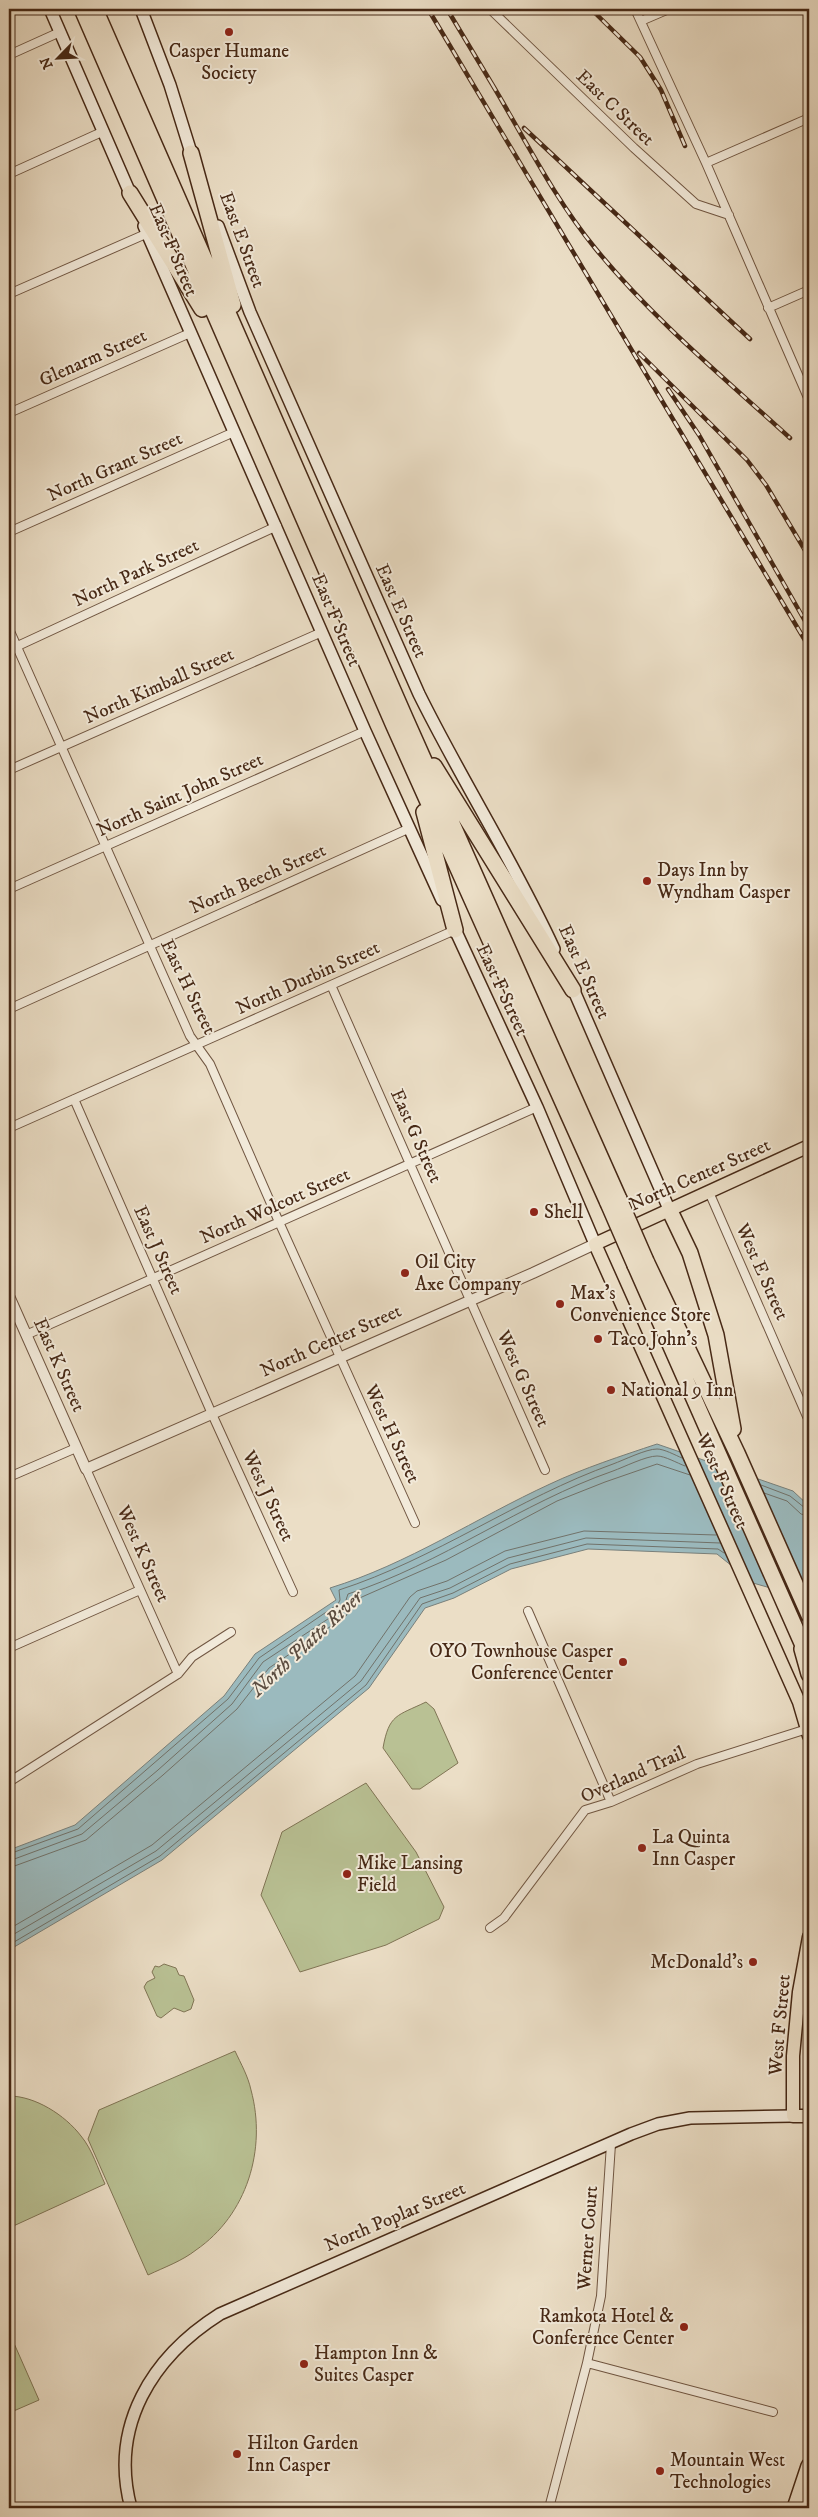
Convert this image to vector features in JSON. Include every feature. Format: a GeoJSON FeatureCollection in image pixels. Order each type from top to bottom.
{"type":"FeatureCollection","features":[{"type":"Feature","properties":{"kind":"highway"},"geometry":{"type":"LineString","coordinates":[[82,9],[261,406],[641,1263],[715,1445],[809,1659]]}},
{"type":"Feature","properties":{"kind":"highway"},"geometry":{"type":"LineString","coordinates":[[96,9],[261,406]]}},
{"type":"Feature","properties":{"kind":"highway"},"geometry":{"type":"LineString","coordinates":[[191,153],[261,406]]}},
{"type":"Feature","properties":{"kind":"highway"},"geometry":{"type":"LineString","coordinates":[[130,194],[189,286],[261,406]]}},
{"type":"Feature","properties":{"kind":"highway"},"geometry":{"type":"LineString","coordinates":[[400,723],[573,990]]}},
{"type":"Feature","properties":{"kind":"highway"},"geometry":{"type":"LineString","coordinates":[[400,723],[430,830],[455,930]]}},
{"type":"Feature","properties":{"kind":"highway"},"geometry":{"type":"LineString","coordinates":[[670,1209],[690,1253],[716,1335],[737,1453]]}},
{"type":"Feature","properties":{"kind":"highway"},"geometry":{"type":"LineString","coordinates":[[641,1263],[737,1453],[809,1614]]}},
{"type":"Feature","properties":{"kind":"highway"},"geometry":{"type":"LineString","coordinates":[[796,1629],[809,1674]]}},
{"type":"Feature","properties":{"kind":"highway"},"geometry":{"type":"LineString","coordinates":[[795,2508],[809,2466]]}},
{"type":"Feature","properties":{"kind":"highway"},"geometry":{"type":"LineString","coordinates":[[808,2508],[809,2504]]}},
{"type":"Feature","properties":{"kind":"main road","name":"East F Street"},"geometry":{"type":"LineString","coordinates":[[50,9],[365,731],[537,1107],[595,1244]]}},
{"type":"Feature","properties":{"kind":"main road","name":"East E Street"},"geometry":{"type":"LineString","coordinates":[[141,9],[170,85],[191,153],[250,312],[420,694],[447,750],[515,868],[573,990],[670,1209]]}},
{"type":"Feature","properties":{"kind":"main road","name":"North Center Street"},"geometry":{"type":"LineString","coordinates":[[595,1244],[809,1146]]}},
{"type":"Feature","properties":{"kind":"main road","name":"West F Street"},"geometry":{"type":"LineString","coordinates":[[595,1244],[799,1702],[808,1732]]}},
{"type":"Feature","properties":{"kind":"main road","name":"West F Street"},"geometry":{"type":"LineString","coordinates":[[793,2116],[794,2047],[799,1992],[809,1937]]}},
{"type":"Feature","properties":{"kind":"main road","name":"North Poplar Street"},"geometry":{"type":"LineString","coordinates":[[131,2508],[126,2481],[126,2459],[132,2420],[144,2392],[158,2368],[188,2336],[220,2314],[658,2124],[690,2118],[809,2116]]}},
{"type":"Feature","properties":{"kind":"street","name":"East C Street"},"geometry":{"type":"LineString","coordinates":[[490,9],[646,160],[696,204],[729,215]]}},
{"type":"Feature","properties":{"kind":"street"},"geometry":{"type":"LineString","coordinates":[[635,9],[706,163],[809,400]]}},
{"type":"Feature","properties":{"kind":"street"},"geometry":{"type":"LineString","coordinates":[[641,21],[669,9]]}},
{"type":"Feature","properties":{"kind":"street"},"geometry":{"type":"LineString","coordinates":[[9,55],[60,32]]}},
{"type":"Feature","properties":{"kind":"street"},"geometry":{"type":"LineString","coordinates":[[706,163],[809,118]]}},
{"type":"Feature","properties":{"kind":"street"},"geometry":{"type":"LineString","coordinates":[[9,174],[104,131]]}},
{"type":"Feature","properties":{"kind":"street"},"geometry":{"type":"LineString","coordinates":[[9,294],[148,233]]}},
{"type":"Feature","properties":{"kind":"street"},"geometry":{"type":"LineString","coordinates":[[768,308],[809,290]]}},
{"type":"Feature","properties":{"kind":"street","name":"Glenarm Street"},"geometry":{"type":"LineString","coordinates":[[9,413],[190,333]]}},
{"type":"Feature","properties":{"kind":"street","name":"North Grant Street"},"geometry":{"type":"LineString","coordinates":[[9,532],[234,432]]}},
{"type":"Feature","properties":{"kind":"street","name":"North Park Street"},"geometry":{"type":"LineString","coordinates":[[13,648],[276,526]]}},
{"type":"Feature","properties":{"kind":"street","name":"East H Street"},"geometry":{"type":"LineString","coordinates":[[9,629],[13,648],[62,747],[190,1036],[210,1064],[340,1358]]}},
{"type":"Feature","properties":{"kind":"street","name":"North Kimball Street"},"geometry":{"type":"LineString","coordinates":[[9,770],[322,632]]}},
{"type":"Feature","properties":{"kind":"street","name":"North Saint John Street"},"geometry":{"type":"LineString","coordinates":[[9,890],[365,731]]}},
{"type":"Feature","properties":{"kind":"street","name":"North Beech Street"},"geometry":{"type":"LineString","coordinates":[[9,1009],[410,828]]}},
{"type":"Feature","properties":{"kind":"street","name":"North Durbin Street"},"geometry":{"type":"LineString","coordinates":[[9,1128],[455,930]]}},
{"type":"Feature","properties":{"kind":"street","name":"East G Street"},"geometry":{"type":"LineString","coordinates":[[331,985],[472,1300]]}},
{"type":"Feature","properties":{"kind":"street","name":"East J Street"},"geometry":{"type":"LineString","coordinates":[[74,1099],[212,1414]]}},
{"type":"Feature","properties":{"kind":"street","name":"North Wolcott Street"},"geometry":{"type":"LineString","coordinates":[[26,1335],[537,1107]]}},
{"type":"Feature","properties":{"kind":"street","name":"West E Street"},"geometry":{"type":"LineString","coordinates":[[709,1192],[809,1421]]}},
{"type":"Feature","properties":{"kind":"street","name":"North Center Street"},"geometry":{"type":"LineString","coordinates":[[86,1469],[595,1244]]}},
{"type":"Feature","properties":{"kind":"street","name":"East K Street"},"geometry":{"type":"LineString","coordinates":[[10,1300],[76,1448]]}},
{"type":"Feature","properties":{"kind":"street","name":"West G Street"},"geometry":{"type":"LineString","coordinates":[[472,1300],[545,1470]]}},
{"type":"Feature","properties":{"kind":"street","name":"West H Street"},"geometry":{"type":"LineString","coordinates":[[340,1358],[415,1523]]}},
{"type":"Feature","properties":{"kind":"street","name":"West J Street"},"geometry":{"type":"LineString","coordinates":[[212,1414],[293,1592]]}},
{"type":"Feature","properties":{"kind":"street"},"geometry":{"type":"LineString","coordinates":[[9,1477],[76,1448]]}},
{"type":"Feature","properties":{"kind":"street","name":"West K Street"},"geometry":{"type":"LineString","coordinates":[[76,1448],[178,1674]]}},
{"type":"Feature","properties":{"kind":"street"},"geometry":{"type":"LineString","coordinates":[[9,1648],[140,1590]]}},
{"type":"Feature","properties":{"kind":"street"},"geometry":{"type":"LineString","coordinates":[[528,1611],[611,1802]]}},
{"type":"Feature","properties":{"kind":"street"},"geometry":{"type":"LineString","coordinates":[[9,1782],[178,1674],[192,1657],[231,1632]]}},
{"type":"Feature","properties":{"kind":"street","name":"Overland Trail"},"geometry":{"type":"LineString","coordinates":[[490,1928],[504,1918],[585,1810],[611,1802],[697,1764],[808,1732]]}},
{"type":"Feature","properties":{"kind":"street","name":"Werner Court"},"geometry":{"type":"LineString","coordinates":[[549,2508],[587,2363],[601,2296],[611,2144]]}},
{"type":"Feature","properties":{"kind":"street"},"geometry":{"type":"LineString","coordinates":[[587,2363],[773,2412]]}},
{"type":"Feature","properties":{"kind":"green space"},"geometry":{"type":"Polygon","coordinates":[[[426,1702],[434,1709],[458,1763],[420,1789],[412,1789],[383,1748],[388,1728],[392,1722],[401,1714],[426,1702]]]}},
{"type":"Feature","properties":{"kind":"green space","name":"Mike Lansing Field"},"geometry":{"type":"Polygon","coordinates":[[[366,1783],[416,1852],[444,1907],[439,1919],[386,1945],[300,1972],[261,1895],[282,1832],[366,1783]]]}},
{"type":"Feature","properties":{"kind":"green space"},"geometry":{"type":"Polygon","coordinates":[[[164,1964],[176,1968],[179,1975],[184,1976],[194,2000],[191,2009],[184,2012],[174,2008],[161,2018],[157,2016],[144,1987],[147,1982],[155,1978],[152,1972],[155,1966],[159,1967],[164,1964]]]}},
{"type":"Feature","properties":{"kind":"green space"},"geometry":{"type":"Polygon","coordinates":[[[235,2051],[248,2080],[255,2112],[256,2135],[249,2179],[240,2200],[228,2219],[214,2235],[185,2257],[148,2275],[88,2139],[99,2110],[235,2051]]]}},
{"type":"Feature","properties":{"kind":"green space"},"geometry":{"type":"Polygon","coordinates":[[[9,2096],[29,2099],[39,2103],[67,2121],[88,2147],[105,2184],[9,2228],[9,2096]]]}},
{"type":"Feature","properties":{"kind":"green space"},"geometry":{"type":"Polygon","coordinates":[[[9,2332],[39,2400],[9,2413],[9,2332]]]}},
{"type":"Feature","properties":{"kind":"water","name":"North Platte River"},"geometry":{"type":"Polygon","coordinates":[[[657,1444],[793,1491],[809,1506],[809,1599],[753,1583],[717,1554],[588,1549],[511,1569],[454,1598],[425,1608],[369,1688],[162,1860],[9,1950],[9,1850],[75,1825],[224,1696],[255,1654],[336,1600],[330,1588],[359,1578],[414,1554],[522,1497],[563,1478],[657,1444]]]}},
{"type":"Feature","properties":{"kind":"railway"},"geometry":{"type":"LineString","coordinates":[[428,9],[809,647]]}},
{"type":"Feature","properties":{"kind":"railway"},"geometry":{"type":"LineString","coordinates":[[447,9],[495,89]]}},
{"type":"Feature","properties":{"kind":"railway"},"geometry":{"type":"LineString","coordinates":[[591,9],[640,57],[661,90],[685,146]]}},
{"type":"Feature","properties":{"kind":"railway"},"geometry":{"type":"LineString","coordinates":[[492,84],[553,189],[595,248],[664,323],[790,438]]}},
{"type":"Feature","properties":{"kind":"railway"},"geometry":{"type":"LineString","coordinates":[[524,128],[750,339]]}},
{"type":"Feature","properties":{"kind":"railway"},"geometry":{"type":"LineString","coordinates":[[639,353],[747,460],[766,485],[809,557]]}},
{"type":"Feature","properties":{"kind":"railway"},"geometry":{"type":"LineString","coordinates":[[668,389],[699,435],[809,628]]}},
{"type":"Feature","properties":{"kind":"place","name":"Casper Humane Society"},"geometry":{"type":"Point","coordinates":[229,32]}},
{"type":"Feature","properties":{"kind":"place","name":"Days Inn by Wyndham Casper"},"geometry":{"type":"Point","coordinates":[647,881]}},
{"type":"Feature","properties":{"kind":"place","name":"Shell"},"geometry":{"type":"Point","coordinates":[534,1212]}},
{"type":"Feature","properties":{"kind":"place","name":"Oil City Axe Company"},"geometry":{"type":"Point","coordinates":[405,1273]}},
{"type":"Feature","properties":{"kind":"place","name":"Max's Convenience Store"},"geometry":{"type":"Point","coordinates":[560,1304]}},
{"type":"Feature","properties":{"kind":"place","name":"Taco John's"},"geometry":{"type":"Point","coordinates":[598,1339]}},
{"type":"Feature","properties":{"kind":"place","name":"National 9 Inn"},"geometry":{"type":"Point","coordinates":[611,1390]}},
{"type":"Feature","properties":{"kind":"place","name":"OYO Townhouse Casper Conference Center"},"geometry":{"type":"Point","coordinates":[623,1662]}},
{"type":"Feature","properties":{"kind":"place","name":"La Quinta Inn Casper"},"geometry":{"type":"Point","coordinates":[642,1848]}},
{"type":"Feature","properties":{"kind":"place","name":"Mike Lansing Field"},"geometry":{"type":"Point","coordinates":[347,1874]}},
{"type":"Feature","properties":{"kind":"place","name":"McDonald's"},"geometry":{"type":"Point","coordinates":[753,1962]}},
{"type":"Feature","properties":{"kind":"place","name":"Ramkota Hotel & Conference Center"},"geometry":{"type":"Point","coordinates":[684,2327]}},
{"type":"Feature","properties":{"kind":"place","name":"Hampton Inn & Suites Casper"},"geometry":{"type":"Point","coordinates":[304,2364]}},
{"type":"Feature","properties":{"kind":"place","name":"Hilton Garden Inn Casper"},"geometry":{"type":"Point","coordinates":[237,2454]}},
{"type":"Feature","properties":{"kind":"place","name":"Mountain West Technologies"},"geometry":{"type":"Point","coordinates":[660,2471]}}]}
